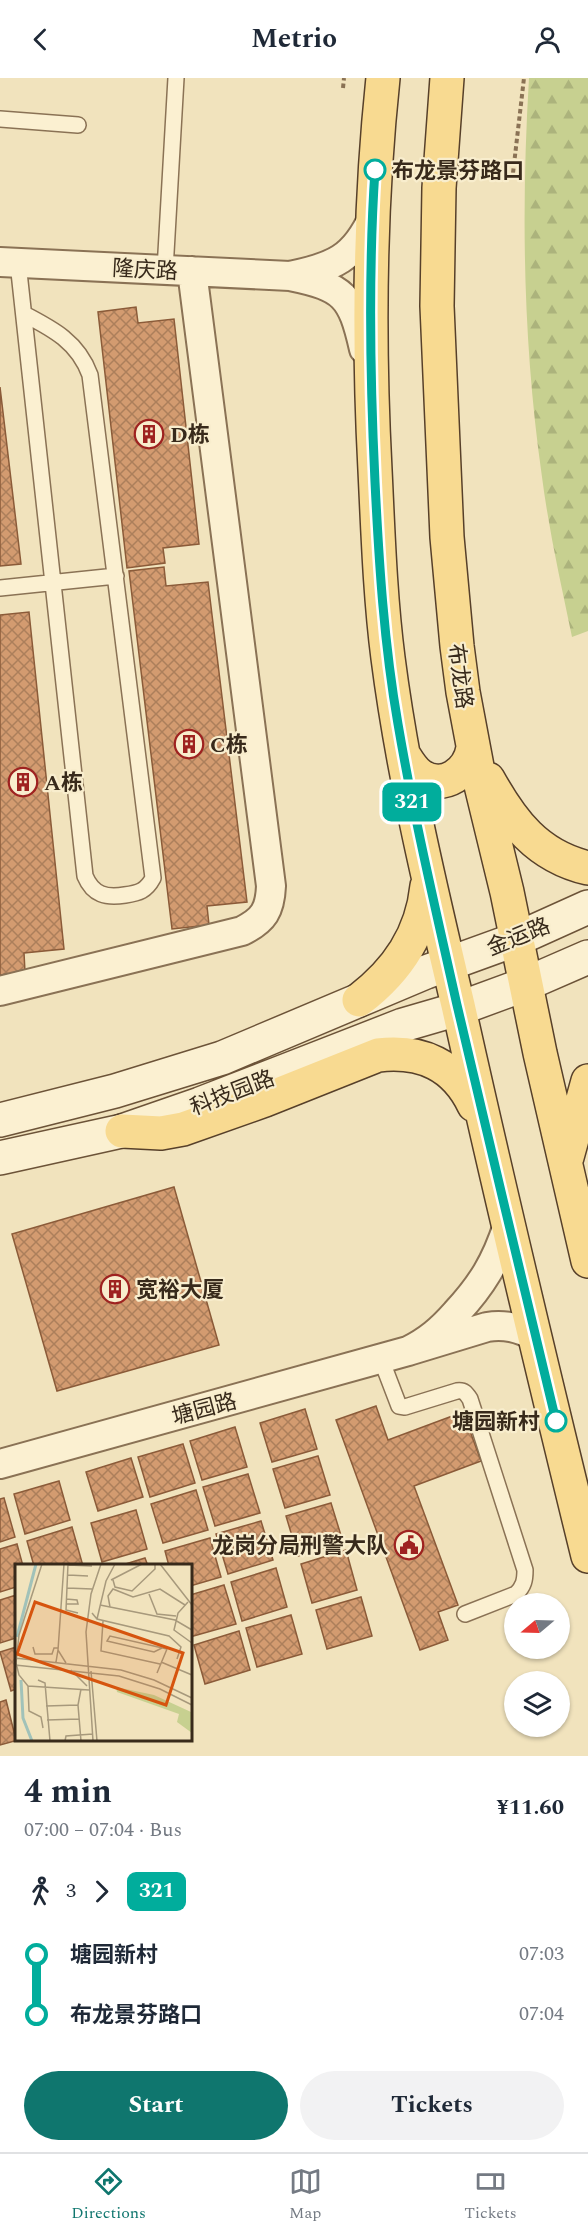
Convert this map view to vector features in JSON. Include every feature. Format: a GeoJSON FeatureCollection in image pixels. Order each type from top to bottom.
{"type":"FeatureCollection","features":[{"type":"Feature","properties":{"kind":"main road"},"geometry":{"type":"LineString","coordinates":[[383,78],[376,149],[370,278],[371,381],[381,586],[388,655],[403,754],[428,875],[508,1225],[587,1552]]}},
{"type":"Feature","properties":{"kind":"main road","name":"布龙路"},"geometry":{"type":"LineString","coordinates":[[447,78],[437,249],[438,360],[451,594],[463,692],[472,742],[588,1261]]}},
{"type":"Feature","properties":{"kind":"main road"},"geometry":{"type":"LineString","coordinates":[[403,754],[422,778],[439,781],[457,776],[464,771],[469,764],[472,742]]}},
{"type":"Feature","properties":{"kind":"main road"},"geometry":{"type":"LineString","coordinates":[[472,742],[485,774],[497,795],[524,831],[554,857],[588,868]]}},
{"type":"Feature","properties":{"kind":"main road"},"geometry":{"type":"LineString","coordinates":[[359,1000],[384,979],[409,946],[419,924],[428,875]]}},
{"type":"Feature","properties":{"kind":"main road","name":"金运路"},"geometry":{"type":"LineString","coordinates":[[448,964],[517,939],[588,907]]}},
{"type":"Feature","properties":{"kind":"main road","name":"金运路"},"geometry":{"type":"LineString","coordinates":[[458,1009],[526,984],[588,957]]}},
{"type":"Feature","properties":{"kind":"main road","name":"科技园路"},"geometry":{"type":"LineString","coordinates":[[2,1118],[115,1091],[222,1058],[448,964]]}},
{"type":"Feature","properties":{"kind":"main road","name":"科技园路"},"geometry":{"type":"LineString","coordinates":[[0,1158],[122,1131],[200,1104],[403,1025],[458,1009]]}},
{"type":"Feature","properties":{"kind":"main road"},"geometry":{"type":"LineString","coordinates":[[122,1131],[161,1133],[183,1129],[265,1100],[378,1054],[392,1053],[420,1056],[456,1077],[466,1088],[485,1126]]}},
{"type":"Feature","properties":{"kind":"main road"},"geometry":{"type":"LineString","coordinates":[[566,1162],[588,1081]]}},
{"type":"Feature","properties":{"kind":"street","name":"隆庆路"},"geometry":{"type":"LineString","coordinates":[[290,276],[332,264],[352,251],[360,243],[373,217]]}},
{"type":"Feature","properties":{"kind":"street","name":"隆庆路"},"geometry":{"type":"LineString","coordinates":[[9,262],[290,276],[329,286],[345,297],[357,316],[371,381]]}},
{"type":"Feature","properties":{"kind":"street"},"geometry":{"type":"LineString","coordinates":[[0,991],[242,931],[256,924],[266,912],[270,898],[271,886],[179,271]]}},
{"type":"Feature","properties":{"kind":"street","name":"塘园路"},"geometry":{"type":"LineString","coordinates":[[408,1351],[427,1342],[443,1329],[471,1298],[500,1252],[508,1225]]}},
{"type":"Feature","properties":{"kind":"street","name":"塘园路"},"geometry":{"type":"LineString","coordinates":[[0,1464],[381,1359],[487,1326],[518,1328],[535,1336]]}},
{"type":"Feature","properties":{"kind":"lane"},"geometry":{"type":"LineString","coordinates":[[176,78],[179,271]]}},
{"type":"Feature","properties":{"kind":"lane"},"geometry":{"type":"LineString","coordinates":[[0,118],[78,125]]}},
{"type":"Feature","properties":{"kind":"lane"},"geometry":{"type":"LineString","coordinates":[[9,262],[24,314],[85,876],[90,887],[108,897],[139,893],[148,888],[153,878],[90,375],[86,363],[54,329],[24,314]]}},
{"type":"Feature","properties":{"kind":"lane"},"geometry":{"type":"LineString","coordinates":[[0,588],[116,576]]}},
{"type":"Feature","properties":{"kind":"lane"},"geometry":{"type":"LineString","coordinates":[[381,1359],[399,1406],[405,1407],[462,1390],[470,1399],[525,1570],[525,1578],[523,1587],[516,1594],[465,1614]]}},
{"type":"Feature","properties":{"kind":"path"},"geometry":{"type":"LineString","coordinates":[[343,88],[344,78]]}},
{"type":"Feature","properties":{"kind":"path"},"geometry":{"type":"LineString","coordinates":[[513,173],[524,78]]}},
{"type":"Feature","properties":{"kind":"green space"},"geometry":{"type":"Polygon","coordinates":[[[529,78],[588,78],[588,631],[572,637],[545,497],[527,327],[525,178],[529,78]]]}},
{"type":"Feature","properties":{"kind":"building","name":"D栋"},"geometry":{"type":"Polygon","coordinates":[[[136,307],[138,323],[174,319],[199,544],[163,548],[165,563],[127,568],[98,312],[136,307]]]}},
{"type":"Feature","properties":{"kind":"building"},"geometry":{"type":"Polygon","coordinates":[[[0,387],[21,564],[0,566],[0,387]]]}},
{"type":"Feature","properties":{"kind":"building","name":"C栋"},"geometry":{"type":"Polygon","coordinates":[[[164,567],[166,586],[208,582],[247,902],[207,906],[209,925],[172,929],[129,571],[164,567]]]}},
{"type":"Feature","properties":{"kind":"building","name":"A栋"},"geometry":{"type":"Polygon","coordinates":[[[29,612],[64,949],[24,953],[25,972],[0,975],[0,615],[29,612]]]}},
{"type":"Feature","properties":{"kind":"building","name":"宽裕大厦"},"geometry":{"type":"Polygon","coordinates":[[[174,1187],[219,1345],[57,1391],[12,1234],[174,1187]]]}},
{"type":"Feature","properties":{"kind":"building","name":"龙岗分局刑警大队"},"geometry":{"type":"Polygon","coordinates":[[[376,1406],[388,1440],[463,1412],[481,1461],[414,1486],[458,1605],[438,1612],[448,1640],[420,1650],[336,1420],[376,1406]]]}},
{"type":"Feature","properties":{"kind":"building"},"geometry":{"type":"Polygon","coordinates":[[[305,1409],[317,1449],[272,1462],[260,1423],[305,1409]]]}},
{"type":"Feature","properties":{"kind":"building"},"geometry":{"type":"Polygon","coordinates":[[[235,1427],[247,1467],[202,1480],[190,1441],[235,1427]]]}},
{"type":"Feature","properties":{"kind":"building"},"geometry":{"type":"Polygon","coordinates":[[[183,1444],[195,1483],[150,1497],[138,1457],[183,1444]]]}},
{"type":"Feature","properties":{"kind":"building"},"geometry":{"type":"Polygon","coordinates":[[[318,1456],[330,1495],[285,1508],[273,1469],[318,1456]]]}},
{"type":"Feature","properties":{"kind":"building"},"geometry":{"type":"Polygon","coordinates":[[[131,1458],[143,1497],[98,1511],[86,1472],[131,1458]]]}},
{"type":"Feature","properties":{"kind":"building"},"geometry":{"type":"Polygon","coordinates":[[[248,1474],[260,1513],[215,1526],[203,1487],[248,1474]]]}},
{"type":"Feature","properties":{"kind":"building"},"geometry":{"type":"Polygon","coordinates":[[[59,1481],[70,1520],[25,1534],[14,1494],[59,1481]]]}},
{"type":"Feature","properties":{"kind":"building"},"geometry":{"type":"Polygon","coordinates":[[[196,1490],[208,1530],[163,1543],[151,1504],[196,1490]]]}},
{"type":"Feature","properties":{"kind":"building"},"geometry":{"type":"Polygon","coordinates":[[[4,1498],[15,1537],[0,1542],[0,1499],[4,1498]]]}},
{"type":"Feature","properties":{"kind":"building"},"geometry":{"type":"Polygon","coordinates":[[[331,1503],[343,1542],[298,1556],[286,1516],[331,1503]]]}},
{"type":"Feature","properties":{"kind":"building"},"geometry":{"type":"Polygon","coordinates":[[[136,1510],[147,1549],[102,1562],[91,1523],[136,1510]]]}},
{"type":"Feature","properties":{"kind":"building"},"geometry":{"type":"Polygon","coordinates":[[[261,1521],[273,1560],[228,1574],[216,1534],[261,1521]]]}},
{"type":"Feature","properties":{"kind":"building"},"geometry":{"type":"Polygon","coordinates":[[[72,1527],[82,1564],[33,1564],[27,1541],[72,1527]]]}},
{"type":"Feature","properties":{"kind":"building"},"geometry":{"type":"Polygon","coordinates":[[[210,1538],[221,1577],[192,1585],[192,1564],[168,1564],[165,1551],[210,1538]]]}},
{"type":"Feature","properties":{"kind":"building"},"geometry":{"type":"Polygon","coordinates":[[[17,1544],[22,1564],[15,1564],[15,1587],[0,1592],[0,1549],[17,1544]]]}},
{"type":"Feature","properties":{"kind":"building"},"geometry":{"type":"Polygon","coordinates":[[[346,1550],[357,1590],[312,1603],[301,1564],[346,1550]]]}},
{"type":"Feature","properties":{"kind":"building"},"geometry":{"type":"Polygon","coordinates":[[[145,1558],[147,1564],[126,1564],[145,1558]]]}},
{"type":"Feature","properties":{"kind":"building"},"geometry":{"type":"Polygon","coordinates":[[[276,1568],[287,1607],[242,1621],[231,1582],[276,1568]]]}},
{"type":"Feature","properties":{"kind":"building"},"geometry":{"type":"Polygon","coordinates":[[[224,1585],[236,1624],[192,1636],[192,1594],[224,1585]]]}},
{"type":"Feature","properties":{"kind":"building"},"geometry":{"type":"Polygon","coordinates":[[[15,1595],[15,1638],[0,1643],[0,1600],[15,1595]]]}},
{"type":"Feature","properties":{"kind":"building"},"geometry":{"type":"Polygon","coordinates":[[[361,1597],[372,1636],[327,1649],[316,1610],[361,1597]]]}},
{"type":"Feature","properties":{"kind":"building"},"geometry":{"type":"Polygon","coordinates":[[[291,1615],[302,1654],[257,1667],[246,1628],[291,1615]]]}},
{"type":"Feature","properties":{"kind":"building"},"geometry":{"type":"Polygon","coordinates":[[[239,1631],[250,1670],[205,1684],[194,1645],[239,1631]]]}},
{"type":"Feature","properties":{"kind":"building"},"geometry":{"type":"Polygon","coordinates":[[[15,1647],[15,1689],[11,1691],[0,1652],[15,1647]]]}},
{"type":"Feature","properties":{"kind":"building"},"geometry":{"type":"Polygon","coordinates":[[[6,1700],[15,1741],[0,1745],[0,1702],[6,1700]]]}},
{"type":"Feature","properties":{"kind":"bus line","name":"321"},"geometry":{"type":"LineString","coordinates":[[375,170],[370,278],[372,423],[381,586],[397,722],[420,841],[470,1066],[556,1421]]}},
{"type":"Feature","properties":{"kind":"place","name":"布龙景芬路口"},"geometry":{"type":"Point","coordinates":[375,170]}},
{"type":"Feature","properties":{"kind":"place","name":"D栋"},"geometry":{"type":"Point","coordinates":[149,434]}},
{"type":"Feature","properties":{"kind":"place","name":"C栋"},"geometry":{"type":"Point","coordinates":[189,744]}},
{"type":"Feature","properties":{"kind":"place","name":"A栋"},"geometry":{"type":"Point","coordinates":[23,782]}},
{"type":"Feature","properties":{"kind":"place","name":"宽裕大厦"},"geometry":{"type":"Point","coordinates":[115,1289]}},
{"type":"Feature","properties":{"kind":"place","name":"塘园新村"},"geometry":{"type":"Point","coordinates":[556,1421]}},
{"type":"Feature","properties":{"kind":"place","name":"龙岗分局刑警大队"},"geometry":{"type":"Point","coordinates":[409,1545]}}]}
